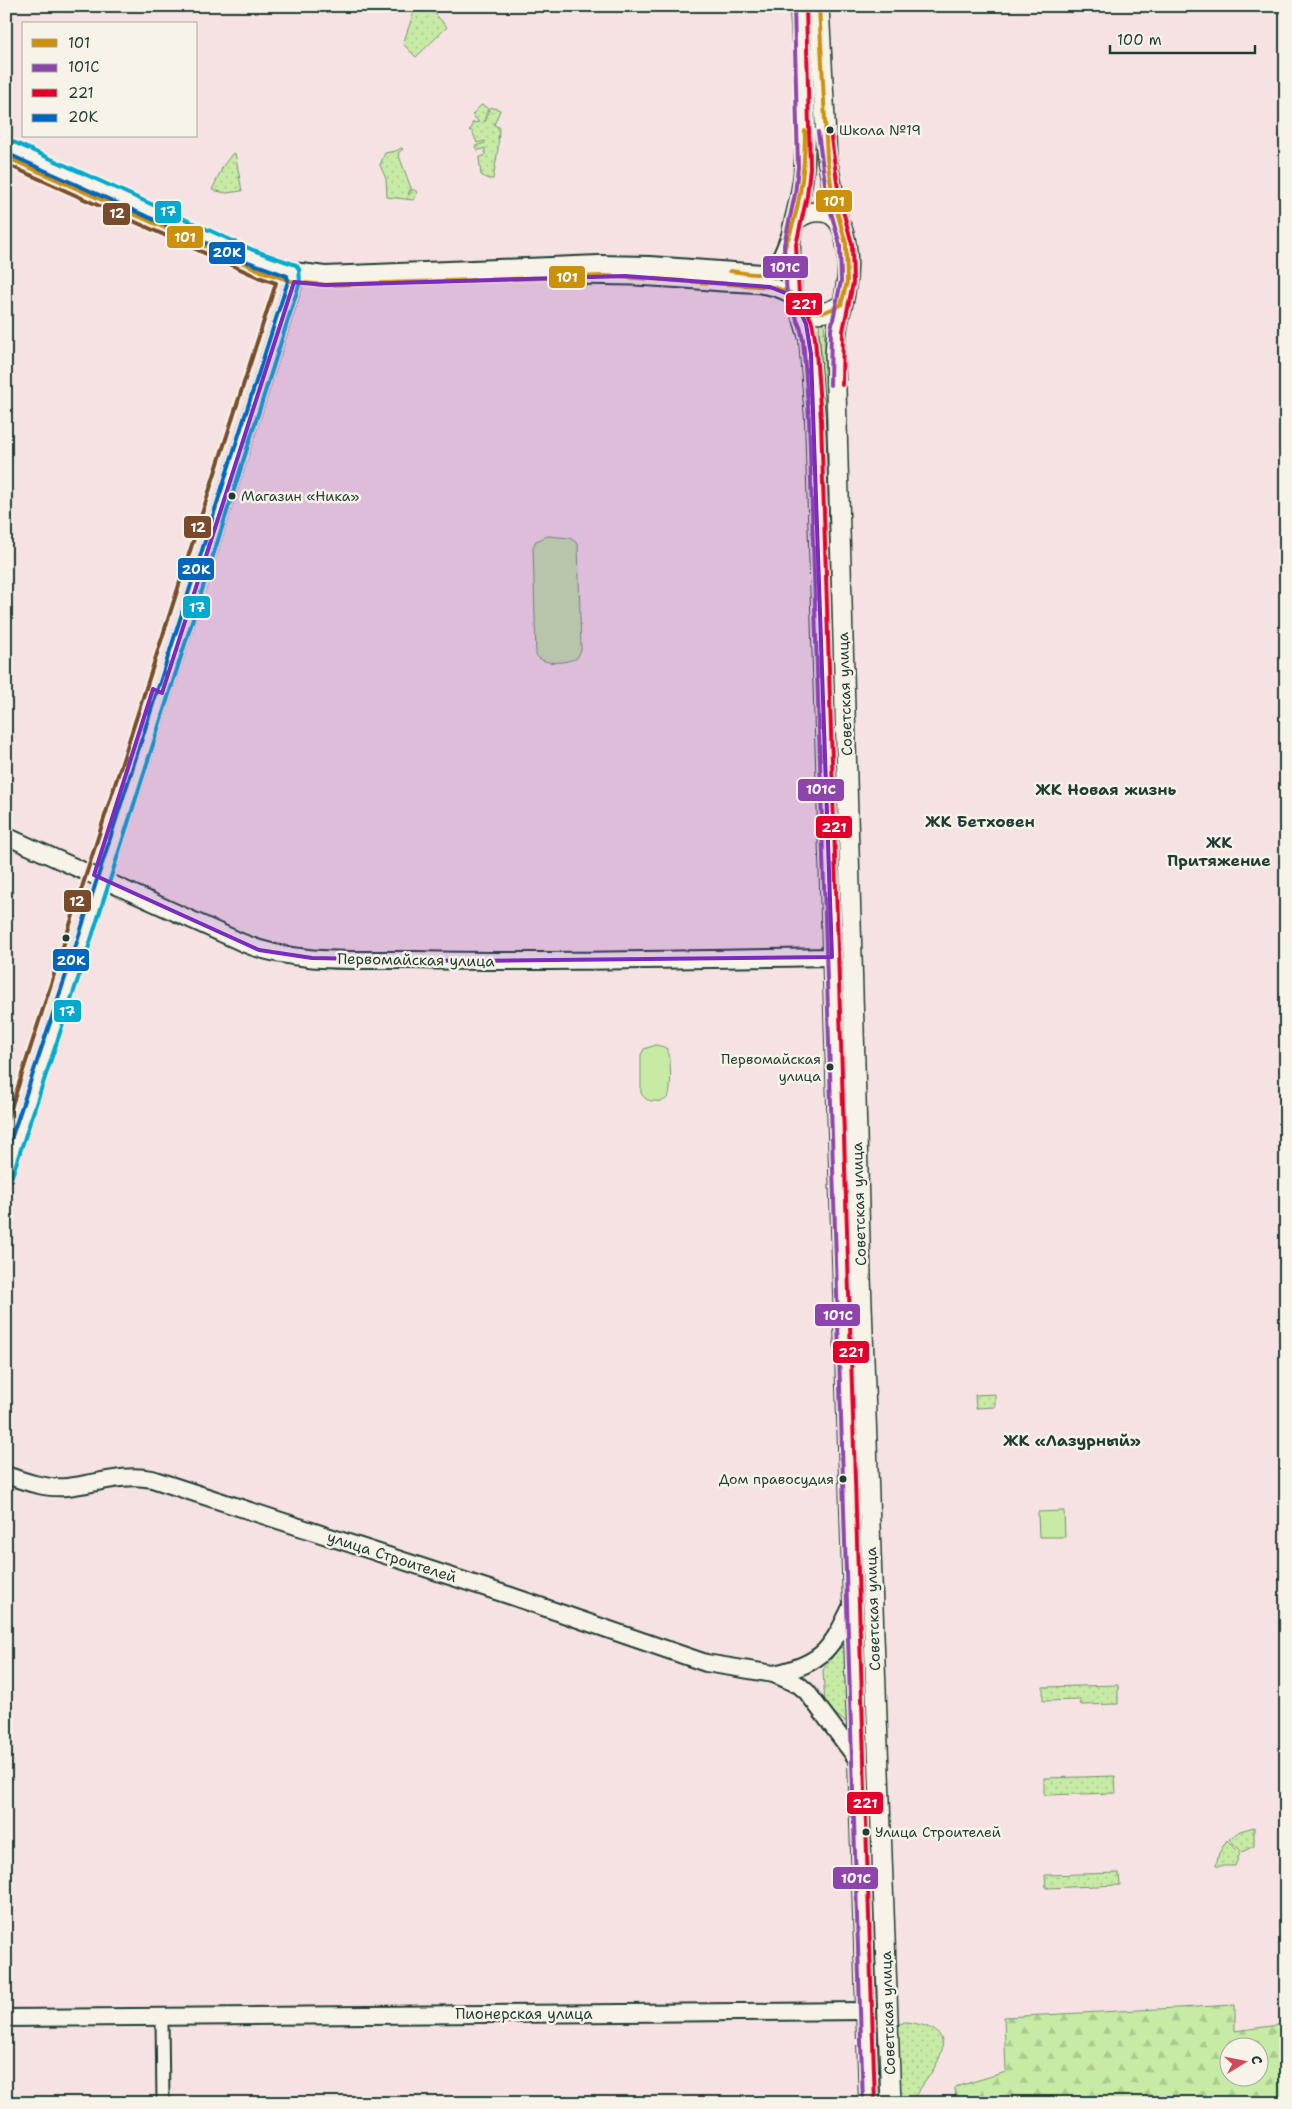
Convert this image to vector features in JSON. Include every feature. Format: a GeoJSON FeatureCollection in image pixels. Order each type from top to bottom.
{"type":"FeatureCollection","features":[{"type":"Feature","properties":{"kind":"main road"},"geometry":{"type":"LineString","coordinates":[[520,273],[599,264],[650,265],[762,273],[773,269],[779,261],[794,225],[801,195],[804,167],[800,6]]}},
{"type":"Feature","properties":{"kind":"main road"},"geometry":{"type":"LineString","coordinates":[[819,6],[826,158],[838,219]]}},
{"type":"Feature","properties":{"kind":"main road"},"geometry":{"type":"LineString","coordinates":[[6,146],[24,160],[290,278],[325,275],[520,273],[625,276],[770,287],[780,289],[806,310],[816,313],[833,311],[841,305]]}},
{"type":"Feature","properties":{"kind":"main road"},"geometry":{"type":"LineString","coordinates":[[6,157],[24,160]]}},
{"type":"Feature","properties":{"kind":"main road"},"geometry":{"type":"LineString","coordinates":[[794,225],[802,214],[825,212],[838,219]]}},
{"type":"Feature","properties":{"kind":"main road","name":"Советская улица"},"geometry":{"type":"LineString","coordinates":[[838,219],[843,228],[846,244],[847,282],[841,305],[835,354],[861,1277],[891,2103]]}},
{"type":"Feature","properties":{"kind":"main road","name":"Советская улица"},"geometry":{"type":"LineString","coordinates":[[794,225],[790,245],[796,301],[806,324],[811,354],[869,2103]]}},
{"type":"Feature","properties":{"kind":"main road"},"geometry":{"type":"LineString","coordinates":[[6,1145],[99,877],[290,278]]}},
{"type":"Feature","properties":{"kind":"main road"},"geometry":{"type":"LineString","coordinates":[[822,661],[844,660]]}},
{"type":"Feature","properties":{"kind":"main road","name":"Первомайская улица"},"geometry":{"type":"LineString","coordinates":[[6,836],[259,950],[312,958],[471,961],[852,956]]}},
{"type":"Feature","properties":{"kind":"main road"},"geometry":{"type":"LineString","coordinates":[[6,1173],[83,944],[99,877]]}},
{"type":"Feature","properties":{"kind":"main road"},"geometry":{"type":"LineString","coordinates":[[842,1278],[861,1277]]}},
{"type":"Feature","properties":{"kind":"main road","name":"улица Строителей"},"geometry":{"type":"LineString","coordinates":[[6,1475],[49,1487],[66,1487],[136,1476],[152,1478],[706,1663],[774,1674],[799,1685],[807,1692],[858,1759]]}},
{"type":"Feature","properties":{"kind":"main road","name":"улица Строителей"},"geometry":{"type":"LineString","coordinates":[[774,1674],[799,1669],[826,1651],[838,1634],[852,1603]]}},
{"type":"Feature","properties":{"kind":"main road"},"geometry":{"type":"LineString","coordinates":[[862,1886],[883,1886]]}},
{"type":"Feature","properties":{"kind":"main road","name":"Пионерская улица"},"geometry":{"type":"LineString","coordinates":[[6,2018],[887,2012]]}},
{"type":"Feature","properties":{"kind":"street"},"geometry":{"type":"LineString","coordinates":[[162,2017],[162,2103]]}},
{"type":"Feature","properties":{"kind":"highlighted area"},"geometry":{"type":"Polygon","coordinates":[[[625,276],[770,287],[793,296],[806,324],[811,354],[832,957],[469,961],[312,958],[259,950],[94,875],[153,689],[162,693],[294,282],[325,285],[625,276]]]}},
{"type":"Feature","properties":{"kind":"green space"},"geometry":{"type":"Polygon","coordinates":[[[416,6],[428,6],[447,27],[416,57],[403,44],[416,6]]]}},
{"type":"Feature","properties":{"kind":"green space"},"geometry":{"type":"Polygon","coordinates":[[[481,105],[488,108],[485,122],[491,107],[500,110],[494,125],[499,127],[498,149],[493,179],[488,179],[481,175],[479,158],[485,155],[485,148],[477,151],[475,146],[485,143],[485,141],[477,143],[472,131],[469,130],[472,128],[472,123],[479,122],[472,115],[481,105]]]}},
{"type":"Feature","properties":{"kind":"green space"},"geometry":{"type":"Polygon","coordinates":[[[403,149],[398,153],[411,188],[408,194],[412,189],[418,192],[413,200],[387,197],[386,179],[380,165],[385,153],[403,149]]]}},
{"type":"Feature","properties":{"kind":"green space"},"geometry":{"type":"Polygon","coordinates":[[[235,153],[242,191],[226,193],[212,190],[223,166],[232,154],[235,153]]]}},
{"type":"Feature","properties":{"kind":"green space"},"geometry":{"type":"Polygon","coordinates":[[[824,319],[836,651],[832,651],[819,320],[824,319]]]}},
{"type":"Feature","properties":{"kind":"green space"},"geometry":{"type":"Polygon","coordinates":[[[548,536],[570,538],[578,544],[581,650],[577,658],[561,662],[544,661],[536,655],[533,547],[536,541],[548,536]]]}},
{"type":"Feature","properties":{"kind":"green space"},"geometry":{"type":"Polygon","coordinates":[[[832,670],[837,670],[844,921],[839,921],[832,670]]]}},
{"type":"Feature","properties":{"kind":"green space"},"geometry":{"type":"Polygon","coordinates":[[[656,1045],[667,1049],[670,1088],[668,1097],[664,1100],[652,1101],[645,1098],[641,1093],[641,1055],[644,1049],[656,1045]]]}},
{"type":"Feature","properties":{"kind":"green space"},"geometry":{"type":"Polygon","coordinates":[[[851,1285],[855,1285],[876,1872],[871,1872],[851,1285]]]}},
{"type":"Feature","properties":{"kind":"green space"},"geometry":{"type":"Polygon","coordinates":[[[995,1394],[995,1407],[976,1408],[975,1395],[995,1394]]]}},
{"type":"Feature","properties":{"kind":"green space"},"geometry":{"type":"Polygon","coordinates":[[[1064,1511],[1065,1537],[1039,1537],[1038,1512],[1064,1511]]]}},
{"type":"Feature","properties":{"kind":"green space"},"geometry":{"type":"Polygon","coordinates":[[[847,1647],[850,1721],[844,1721],[825,1705],[823,1670],[839,1648],[847,1647]]]}},
{"type":"Feature","properties":{"kind":"green space"},"geometry":{"type":"Polygon","coordinates":[[[1118,1685],[1118,1704],[1081,1705],[1080,1700],[1043,1701],[1043,1687],[1118,1685]]]}},
{"type":"Feature","properties":{"kind":"green space"},"geometry":{"type":"Polygon","coordinates":[[[1115,1776],[1116,1793],[1044,1795],[1044,1778],[1115,1776]]]}},
{"type":"Feature","properties":{"kind":"green space"},"geometry":{"type":"Polygon","coordinates":[[[1254,1827],[1254,1846],[1242,1852],[1229,1839],[1240,1831],[1254,1827]]]}},
{"type":"Feature","properties":{"kind":"green space"},"geometry":{"type":"Polygon","coordinates":[[[1227,1840],[1240,1853],[1235,1866],[1216,1866],[1219,1853],[1227,1840]]]}},
{"type":"Feature","properties":{"kind":"green space"},"geometry":{"type":"Polygon","coordinates":[[[1119,1873],[1120,1885],[1046,1888],[1045,1875],[1119,1873]]]}},
{"type":"Feature","properties":{"kind":"green space"},"geometry":{"type":"Polygon","coordinates":[[[1235,2005],[1235,2031],[1286,2024],[1286,2103],[956,2103],[955,2087],[1006,2072],[1004,2017],[1235,2005]]]}},
{"type":"Feature","properties":{"kind":"green space"},"geometry":{"type":"Polygon","coordinates":[[[905,2022],[926,2026],[938,2033],[942,2042],[941,2053],[936,2065],[910,2103],[898,2103],[895,2026],[905,2022]]]}},
{"type":"Feature","properties":{"kind":"transit line","name":"101С"},"geometry":{"type":"LineString","coordinates":[[794,6],[798,167],[795,194],[784,245],[787,297],[800,326],[803,340],[809,419],[863,2103]]}},
{"type":"Feature","properties":{"kind":"transit line","name":"221"},"geometry":{"type":"LineString","coordinates":[[806,6],[810,168],[807,196],[796,245],[799,294],[812,322],[815,338],[821,419],[875,2103]]}},
{"type":"Feature","properties":{"kind":"transit line","name":"101"},"geometry":{"type":"LineString","coordinates":[[6,157],[261,271],[294,282],[325,285],[605,276],[773,287],[790,293],[798,305],[808,312],[825,312],[841,305],[847,282],[846,244],[833,197],[827,158],[819,6]]}},
{"type":"Feature","properties":{"kind":"transit line","name":"221"},"geometry":{"type":"LineString","coordinates":[[830,130],[839,196],[852,244],[853,283],[843,331],[842,385]]}},
{"type":"Feature","properties":{"kind":"transit line","name":"101"},"geometry":{"type":"LineString","coordinates":[[730,271],[762,274],[774,268],[780,260],[798,205],[803,176],[805,131]]}},
{"type":"Feature","properties":{"kind":"transit line","name":"101С"},"geometry":{"type":"LineString","coordinates":[[818,132],[827,198],[840,245],[841,281],[831,329],[830,385]]}},
{"type":"Feature","properties":{"kind":"transit line","name":"17"},"geometry":{"type":"LineString","coordinates":[[9,140],[253,250],[296,265],[299,269],[300,282],[89,946],[12,1176]]}},
{"type":"Feature","properties":{"kind":"transit line","name":"20К"},"geometry":{"type":"LineString","coordinates":[[6,153],[248,262],[287,276],[288,281],[77,942],[6,1154]]}},
{"type":"Feature","properties":{"kind":"transit line","name":"12"},"geometry":{"type":"LineString","coordinates":[[6,164],[258,277],[276,283],[6,1124]]}},
{"type":"Feature","properties":{"kind":"place","name":"Школа №19"},"geometry":{"type":"Point","coordinates":[830,130]}},
{"type":"Feature","properties":{"kind":"place","name":"Магазин «Ника»"},"geometry":{"type":"Point","coordinates":[232,496]}},
{"type":"Feature","properties":{"kind":"place","name":"Первомайская улица"},"geometry":{"type":"Point","coordinates":[830,1067]}},
{"type":"Feature","properties":{"kind":"place","name":"Дом правосудия"},"geometry":{"type":"Point","coordinates":[843,1479]}},
{"type":"Feature","properties":{"kind":"place","name":"Улица Строителей"},"geometry":{"type":"Point","coordinates":[866,1832]}},
{"type":"Feature","properties":{"kind":"district","name":"ЖК Новая жизнь"},"geometry":{"type":"Point","coordinates":[1106,789]}},
{"type":"Feature","properties":{"kind":"district","name":"ЖК Бетховен"},"geometry":{"type":"Point","coordinates":[980,821]}},
{"type":"Feature","properties":{"kind":"district","name":"ЖК Притяжение"},"geometry":{"type":"Point","coordinates":[1219,851]}},
{"type":"Feature","properties":{"kind":"district","name":"ЖК «Лазурный»"},"geometry":{"type":"Point","coordinates":[1072,1440]}}]}
